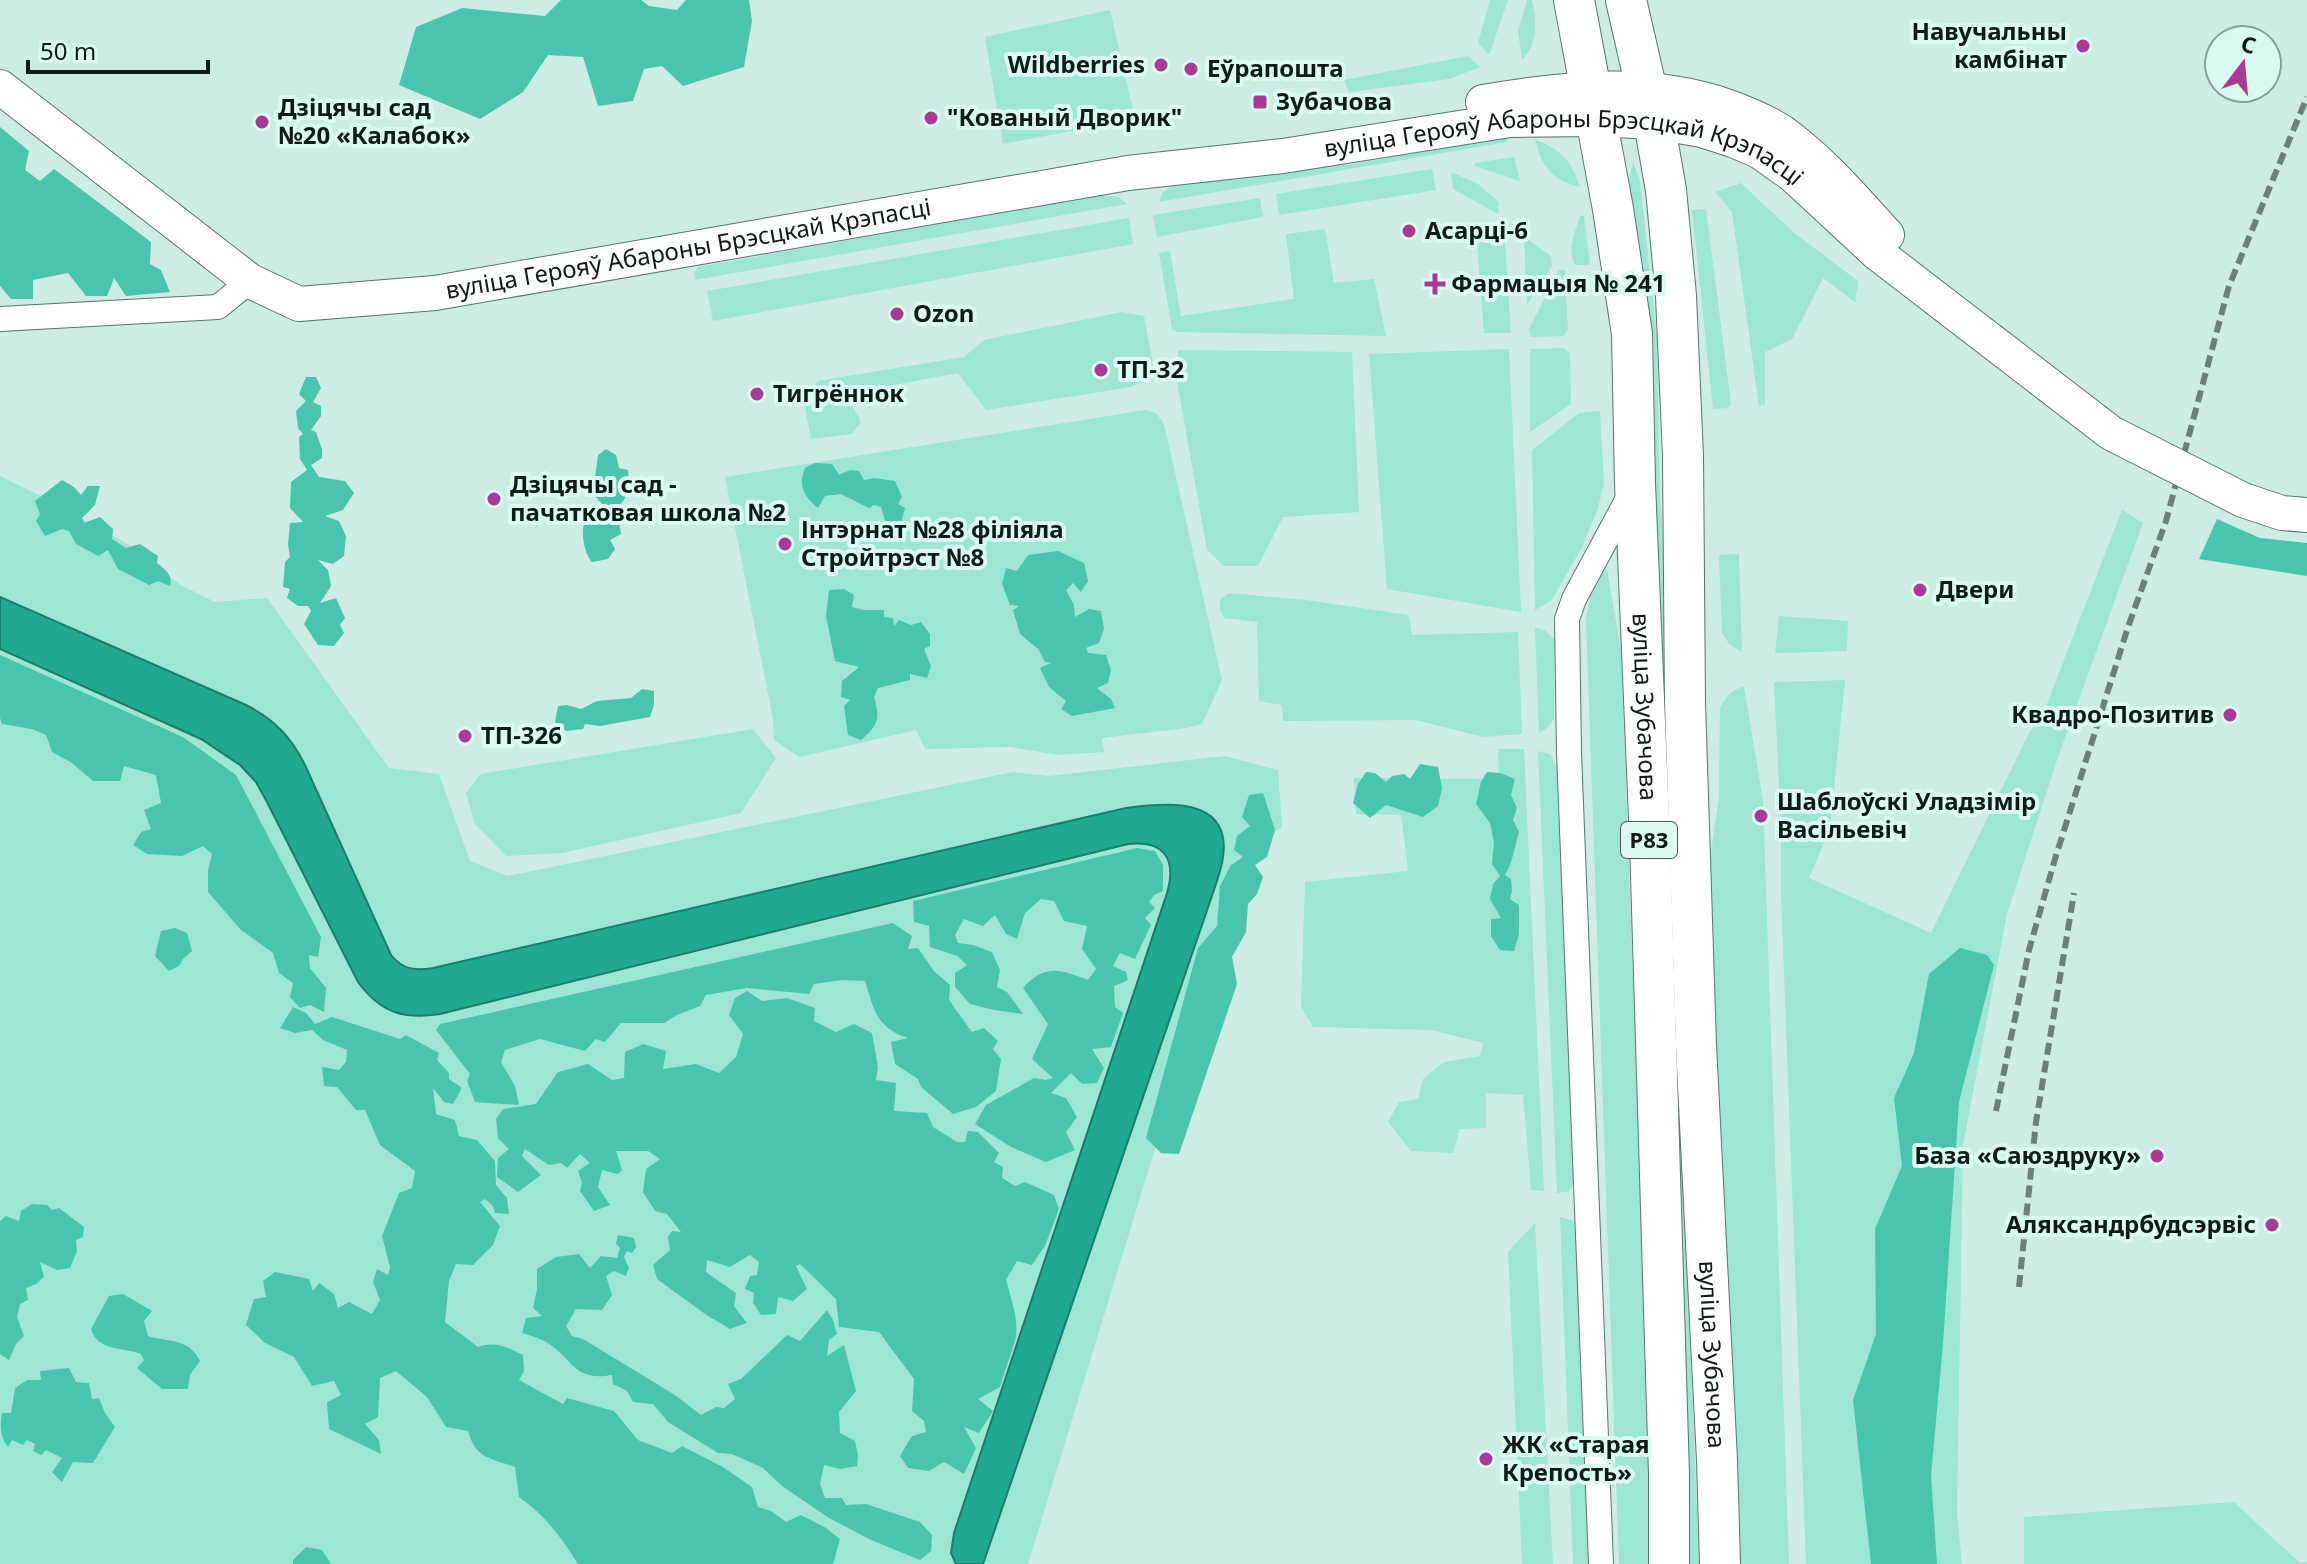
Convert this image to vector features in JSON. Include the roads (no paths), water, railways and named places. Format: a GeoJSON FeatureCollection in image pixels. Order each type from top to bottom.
{"type":"FeatureCollection","features":[{"type":"Feature","properties":{"kind":"highway","name":"вуліца Зубачова"},"geometry":{"type":"LineString","coordinates":[[1574,0],[1632,330],[1669,1475],[1669,1564]]}},
{"type":"Feature","properties":{"kind":"highway","name":"вуліца Зубачова"},"geometry":{"type":"LineString","coordinates":[[1626,0],[1666,190],[1677,325],[1683,456],[1685,703],[1696,1045],[1720,1564]]}},
{"type":"Feature","properties":{"kind":"main road","name":"вуліца Герояў Абароны Брэсцкай Крэпасці"},"geometry":{"type":"LineString","coordinates":[[0,87],[250,281],[299,304],[398,298],[1128,173],[1175,158],[1353,123],[1520,95],[1650,106],[1702,98],[1745,113],[1778,130],[1803,148],[1832,174],[1911,261],[1948,310],[2111,433],[2243,500],[2282,513],[2307,515]]}},
{"type":"Feature","properties":{"kind":"street"},"geometry":{"type":"LineString","coordinates":[[0,319],[218,307],[250,281]]}},
{"type":"Feature","properties":{"kind":"street"},"geometry":{"type":"LineString","coordinates":[[1601,1564],[1569,753],[1567,619],[1574,599],[1635,484]]}},
{"type":"Feature","properties":{"kind":"railway"},"geometry":{"type":"LineString","coordinates":[[1996,1111],[2029,950],[2128,627],[2166,521],[2229,286],[2307,97]]}},
{"type":"Feature","properties":{"kind":"railway"},"geometry":{"type":"LineString","coordinates":[[2019,1287],[2036,1122],[2074,893]]}},
{"type":"Feature","properties":{"kind":"place","name":"Навучальны камбінат"},"geometry":{"type":"Point","coordinates":[2083,46]}},
{"type":"Feature","properties":{"kind":"place","name":"Wildberries"},"geometry":{"type":"Point","coordinates":[1161,65]}},
{"type":"Feature","properties":{"kind":"place","name":"Еўрапошта"},"geometry":{"type":"Point","coordinates":[1191,69]}},
{"type":"Feature","properties":{"kind":"place","name":"Зубачова"},"geometry":{"type":"Point","coordinates":[1260,102]}},
{"type":"Feature","properties":{"kind":"place","name":"\"Кованый Дворик\""},"geometry":{"type":"Point","coordinates":[931,118]}},
{"type":"Feature","properties":{"kind":"place","name":"Дзіцячы сад №20 «Калабок»"},"geometry":{"type":"Point","coordinates":[262,122]}},
{"type":"Feature","properties":{"kind":"place","name":"Асарці-6"},"geometry":{"type":"Point","coordinates":[1409,231]}},
{"type":"Feature","properties":{"kind":"place","name":"Фармацыя № 241"},"geometry":{"type":"Point","coordinates":[1435,284]}},
{"type":"Feature","properties":{"kind":"place","name":"Ozon"},"geometry":{"type":"Point","coordinates":[897,314]}},
{"type":"Feature","properties":{"kind":"place","name":"ТП-32"},"geometry":{"type":"Point","coordinates":[1101,370]}},
{"type":"Feature","properties":{"kind":"place","name":"Тигрённок"},"geometry":{"type":"Point","coordinates":[757,394]}},
{"type":"Feature","properties":{"kind":"place","name":"Дзіцячы сад - пачатковая школа №2"},"geometry":{"type":"Point","coordinates":[494,499]}},
{"type":"Feature","properties":{"kind":"place","name":"Інтэрнат №28 фiлiяла Стройтрэст №8"},"geometry":{"type":"Point","coordinates":[785,544]}},
{"type":"Feature","properties":{"kind":"place","name":"Двери"},"geometry":{"type":"Point","coordinates":[1920,590]}},
{"type":"Feature","properties":{"kind":"place","name":"Квадро-Позитив"},"geometry":{"type":"Point","coordinates":[2230,715]}},
{"type":"Feature","properties":{"kind":"place","name":"ТП-326"},"geometry":{"type":"Point","coordinates":[465,736]}},
{"type":"Feature","properties":{"kind":"place","name":"Шаблоўскі Уладзімір Васільевіч"},"geometry":{"type":"Point","coordinates":[1761,816]}},
{"type":"Feature","properties":{"kind":"place","name":"База «Саюздруку»"},"geometry":{"type":"Point","coordinates":[2157,1156]}},
{"type":"Feature","properties":{"kind":"place","name":"Аляксандрбудсэрвіс"},"geometry":{"type":"Point","coordinates":[2272,1225]}},
{"type":"Feature","properties":{"kind":"place","name":"ЖК «Старая Крепость»"},"geometry":{"type":"Point","coordinates":[1486,1459]}}]}
